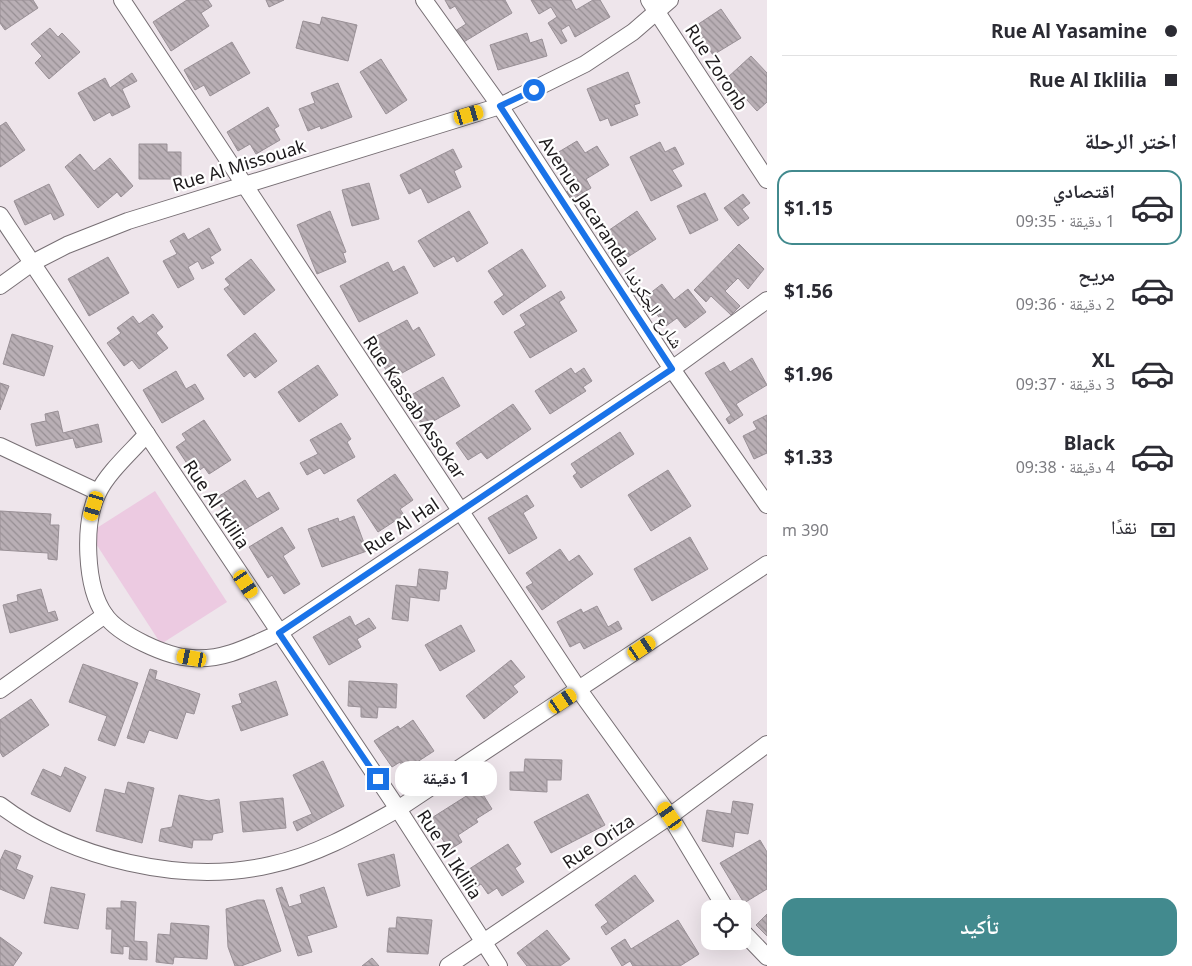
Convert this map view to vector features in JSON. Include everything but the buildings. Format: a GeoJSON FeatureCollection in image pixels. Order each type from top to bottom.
{"type":"FeatureCollection","features":[{"type":"Feature","properties":{"kind":"street","name":"Rue Kassab Assokar"},"geometry":{"type":"LineString","coordinates":[[122,0],[244,187],[579,690],[670,816],[721,900]]}},
{"type":"Feature","properties":{"kind":"street","name":"Avenue Jacaranda شارع الجكرندا"},"geometry":{"type":"LineString","coordinates":[[424,0],[500,106],[672,369],[767,505]]}},
{"type":"Feature","properties":{"kind":"street","name":"Rue Al Missouak"},"geometry":{"type":"LineString","coordinates":[[0,286],[32,263],[67,245],[128,221],[244,187],[343,154],[500,106],[585,64],[633,32],[653,6],[670,0]]}},
{"type":"Feature","properties":{"kind":"street","name":"Rue Zoronb"},"geometry":{"type":"LineString","coordinates":[[653,6],[767,180]]}},
{"type":"Feature","properties":{"kind":"street","name":"Rue Al Iklilia"},"geometry":{"type":"LineString","coordinates":[[0,215],[398,809],[499,966]]}},
{"type":"Feature","properties":{"kind":"street","name":"Rue Al Hal"},"geometry":{"type":"LineString","coordinates":[[105,615],[143,644],[167,654],[192,658],[230,654],[279,633],[672,369],[767,300]]}},
{"type":"Feature","properties":{"kind":"street"},"geometry":{"type":"LineString","coordinates":[[0,690],[105,615],[92,582],[88,547],[90,519],[98,492],[147,434]]}},
{"type":"Feature","properties":{"kind":"street"},"geometry":{"type":"LineString","coordinates":[[0,446],[98,492]]}},
{"type":"Feature","properties":{"kind":"street"},"geometry":{"type":"LineString","coordinates":[[0,805],[54,838],[106,858],[141,866],[199,871],[235,870],[270,866],[307,855],[334,845],[398,809],[767,564]]}},
{"type":"Feature","properties":{"kind":"street","name":"Rue Oriza"},"geometry":{"type":"LineString","coordinates":[[448,966],[670,816],[767,744]]}},
{"type":"Feature","properties":{"kind":"street"},"geometry":{"type":"LineString","coordinates":[[751,940],[767,957]]}},
{"type":"Feature","properties":{"kind":"shaded area"},"geometry":{"type":"Polygon","coordinates":[[[155,491],[227,602],[161,644],[89,533],[155,491]]]}},
{"type":"Feature","properties":{"kind":"route"},"geometry":{"type":"LineString","coordinates":[[378,779],[279,633],[672,369],[500,106],[534,90]]}}]}
